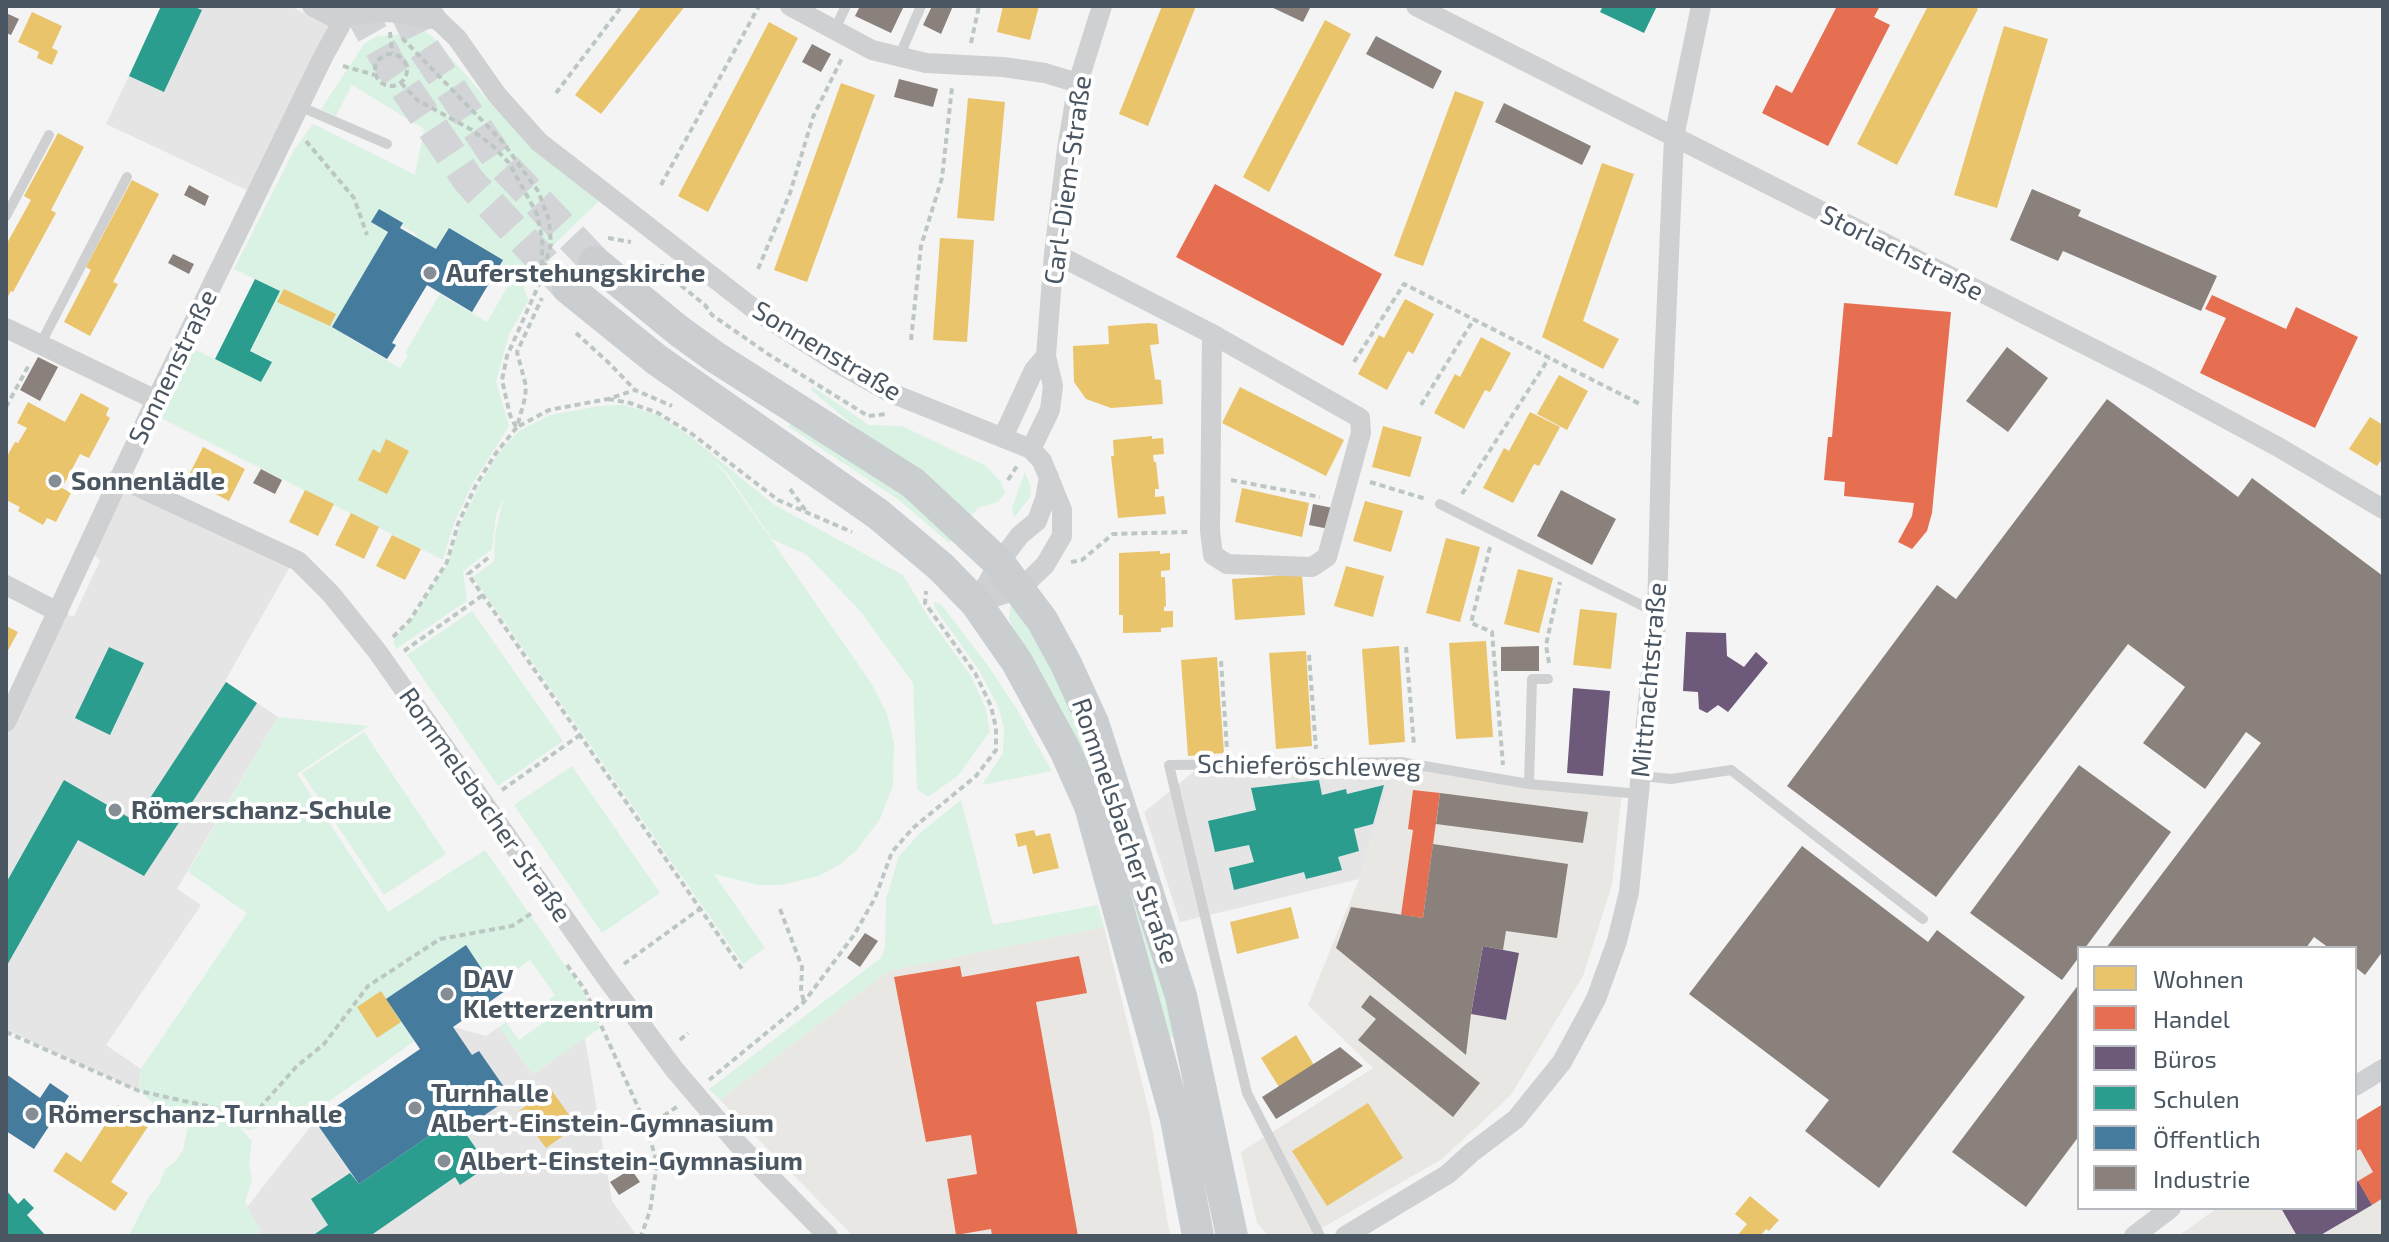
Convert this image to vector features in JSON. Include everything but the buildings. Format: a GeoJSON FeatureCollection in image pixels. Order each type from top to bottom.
{"type":"FeatureCollection","features":[{"type":"Feature","properties":{"kind":"main road","name":"Rommelsbacher Straße"},"geometry":{"type":"LineString","coordinates":[[595,262],[715,357],[913,483],[999,563],[1020,589],[1066,664],[1093,723],[1110,772],[1181,996],[1232,1236]]}},
{"type":"Feature","properties":{"kind":"main road","name":"Rommelsbacher Straße"},"geometry":{"type":"LineString","coordinates":[[552,283],[878,514],[941,567],[976,603],[1017,662],[1065,750],[1090,806],[1176,1119],[1198,1236]]}},
{"type":"Feature","properties":{"kind":"street"},"geometry":{"type":"LineString","coordinates":[[312,6],[346,14]]}},
{"type":"Feature","properties":{"kind":"street"},"geometry":{"type":"LineString","coordinates":[[790,6],[872,50],[926,63],[1045,73],[1078,83]]}},
{"type":"Feature","properties":{"kind":"street","name":"Carl-Diem-Straße"},"geometry":{"type":"LineString","coordinates":[[1031,449],[1050,410],[1053,386],[1046,356],[1054,253],[1070,126],[1078,83],[1102,6]]}},
{"type":"Feature","properties":{"kind":"street","name":"Storlachstraße"},"geometry":{"type":"LineString","coordinates":[[1416,6],[2149,377],[2280,448],[2383,509]]}},
{"type":"Feature","properties":{"kind":"street","name":"Mittnachtstraße"},"geometry":{"type":"LineString","coordinates":[[1345,1236],[1448,1174],[1516,1119],[1562,1062],[1596,999],[1617,941],[1629,892],[1657,613],[1674,137],[1701,6]]}},
{"type":"Feature","properties":{"kind":"street","name":"Sonnenstraße"},"geometry":{"type":"LineString","coordinates":[[6,722],[156,400],[346,14],[433,13],[457,38],[497,95],[539,142],[758,312],[891,393],[1031,449]]}},
{"type":"Feature","properties":{"kind":"street"},"geometry":{"type":"LineString","coordinates":[[1054,253],[1212,334],[1360,418],[1361,433],[1327,557],[1312,567],[1227,564],[1213,555],[1210,531],[1212,334]]}},
{"type":"Feature","properties":{"kind":"street"},"geometry":{"type":"LineString","coordinates":[[6,328],[156,400]]}},
{"type":"Feature","properties":{"kind":"street","name":"Carl-Diem-Straße"},"geometry":{"type":"LineString","coordinates":[[1003,437],[1034,370],[1046,356]]}},
{"type":"Feature","properties":{"kind":"street"},"geometry":{"type":"LineString","coordinates":[[976,603],[1020,589],[1045,565],[1062,536],[1062,510],[1042,461],[1031,449]]}},
{"type":"Feature","properties":{"kind":"street"},"geometry":{"type":"LineString","coordinates":[[976,603],[999,563],[1020,535],[1037,521],[1049,476]]}},
{"type":"Feature","properties":{"kind":"street","name":"Rommelsbacher Straße"},"geometry":{"type":"LineString","coordinates":[[119,478],[298,561],[338,602],[377,651],[605,976],[693,1093],[767,1175],[828,1236]]}},
{"type":"Feature","properties":{"kind":"street"},"geometry":{"type":"LineString","coordinates":[[6,585],[58,612]]}},
{"type":"Feature","properties":{"kind":"street"},"geometry":{"type":"LineString","coordinates":[[2357,1085],[2383,1069]]}},
{"type":"Feature","properties":{"kind":"street"},"geometry":{"type":"LineString","coordinates":[[2134,1236],[2168,1210]]}},
{"type":"Feature","properties":{"kind":"lane"},"geometry":{"type":"LineString","coordinates":[[843,36],[846,6]]}},
{"type":"Feature","properties":{"kind":"lane"},"geometry":{"type":"LineString","coordinates":[[899,57],[921,6]]}},
{"type":"Feature","properties":{"kind":"lane"},"geometry":{"type":"LineString","coordinates":[[299,106],[387,144]]}},
{"type":"Feature","properties":{"kind":"lane"},"geometry":{"type":"LineString","coordinates":[[6,216],[49,135]]}},
{"type":"Feature","properties":{"kind":"lane"},"geometry":{"type":"LineString","coordinates":[[40,345],[127,177]]}},
{"type":"Feature","properties":{"kind":"lane"},"geometry":{"type":"LineString","coordinates":[[1440,504],[1657,613]]}},
{"type":"Feature","properties":{"kind":"lane"},"geometry":{"type":"LineString","coordinates":[[1529,784],[1532,679],[1548,679]]}},
{"type":"Feature","properties":{"kind":"lane","name":"Schieferöschleweg"},"geometry":{"type":"LineString","coordinates":[[1320,1236],[1247,1093],[1169,765],[1401,762],[1529,784],[1640,785],[1731,770],[1923,919]]}},
{"type":"Feature","properties":{"kind":"path"},"geometry":{"type":"LineString","coordinates":[[556,93],[622,6]]}},
{"type":"Feature","properties":{"kind":"path"},"geometry":{"type":"LineString","coordinates":[[661,185],[759,6]]}},
{"type":"Feature","properties":{"kind":"path"},"geometry":{"type":"LineString","coordinates":[[911,340],[921,246],[942,178],[952,85],[966,64],[979,6]]}},
{"type":"Feature","properties":{"kind":"path"},"geometry":{"type":"LineString","coordinates":[[392,53],[389,30],[403,39],[502,141],[538,191],[549,220],[552,283],[517,352],[526,386],[517,427]]}},
{"type":"Feature","properties":{"kind":"path"},"geometry":{"type":"LineString","coordinates":[[758,269],[790,193],[843,36]]}},
{"type":"Feature","properties":{"kind":"path"},"geometry":{"type":"LineString","coordinates":[[340,65],[375,75],[386,86],[394,87],[401,83],[408,69],[400,56],[392,53],[378,60],[375,75]]}},
{"type":"Feature","properties":{"kind":"path"},"geometry":{"type":"LineString","coordinates":[[401,83],[417,100],[472,130],[509,163],[537,214],[552,283]]}},
{"type":"Feature","properties":{"kind":"path"},"geometry":{"type":"LineString","coordinates":[[290,125],[354,198],[367,235]]}},
{"type":"Feature","properties":{"kind":"path"},"geometry":{"type":"LineString","coordinates":[[670,277],[705,305],[712,315],[856,409],[868,416],[890,414]]}},
{"type":"Feature","properties":{"kind":"path"},"geometry":{"type":"LineString","coordinates":[[517,427],[510,415],[502,380],[507,356],[531,306],[552,283]]}},
{"type":"Feature","properties":{"kind":"path"},"geometry":{"type":"LineString","coordinates":[[1354,362],[1404,284],[1662,415]]}},
{"type":"Feature","properties":{"kind":"path"},"geometry":{"type":"LineString","coordinates":[[1421,405],[1474,319]]}},
{"type":"Feature","properties":{"kind":"path"},"geometry":{"type":"LineString","coordinates":[[574,332],[635,390],[682,411]]}},
{"type":"Feature","properties":{"kind":"path"},"geometry":{"type":"LineString","coordinates":[[6,407],[40,345]]}},
{"type":"Feature","properties":{"kind":"path"},"geometry":{"type":"LineString","coordinates":[[1462,494],[1550,357]]}},
{"type":"Feature","properties":{"kind":"path"},"geometry":{"type":"LineString","coordinates":[[377,651],[410,620],[447,562],[458,524],[476,485],[517,427],[549,410],[608,399],[635,390]]}},
{"type":"Feature","properties":{"kind":"path"},"geometry":{"type":"LineString","coordinates":[[608,399],[658,413],[692,434],[778,500],[807,512],[780,480]]}},
{"type":"Feature","properties":{"kind":"path"},"geometry":{"type":"LineString","coordinates":[[1350,475],[1440,504]]}},
{"type":"Feature","properties":{"kind":"path"},"geometry":{"type":"LineString","coordinates":[[1210,476],[1342,501]]}},
{"type":"Feature","properties":{"kind":"path"},"geometry":{"type":"LineString","coordinates":[[1073,562],[1082,560],[1113,534],[1210,531]]}},
{"type":"Feature","properties":{"kind":"path"},"geometry":{"type":"LineString","coordinates":[[1491,546],[1471,623],[1492,632],[1502,749]]}},
{"type":"Feature","properties":{"kind":"path"},"geometry":{"type":"LineString","coordinates":[[488,558],[468,574],[742,969]]}},
{"type":"Feature","properties":{"kind":"path"},"geometry":{"type":"LineString","coordinates":[[1549,663],[1546,645],[1560,581]]}},
{"type":"Feature","properties":{"kind":"path"},"geometry":{"type":"LineString","coordinates":[[647,1127],[804,1002],[854,935],[875,898],[892,852],[913,828],[976,776],[996,750],[996,728],[991,706],[975,673],[925,603],[927,587]]}},
{"type":"Feature","properties":{"kind":"path"},"geometry":{"type":"LineString","coordinates":[[404,651],[483,595]]}},
{"type":"Feature","properties":{"kind":"path"},"geometry":{"type":"LineString","coordinates":[[1406,647],[1415,752]]}},
{"type":"Feature","properties":{"kind":"path"},"geometry":{"type":"LineString","coordinates":[[1309,655],[1315,740]]}},
{"type":"Feature","properties":{"kind":"path"},"geometry":{"type":"LineString","coordinates":[[1221,661],[1228,757]]}},
{"type":"Feature","properties":{"kind":"path"},"geometry":{"type":"LineString","coordinates":[[500,791],[581,735]]}},
{"type":"Feature","properties":{"kind":"path"},"geometry":{"type":"LineString","coordinates":[[605,976],[701,908]]}},
{"type":"Feature","properties":{"kind":"path"},"geometry":{"type":"LineString","coordinates":[[780,909],[802,967],[804,1002]]}},
{"type":"Feature","properties":{"kind":"path"},"geometry":{"type":"LineString","coordinates":[[6,1032],[139,1091],[243,1114],[257,1111],[296,1067],[324,1044],[368,986],[440,939],[512,926],[532,913]]}},
{"type":"Feature","properties":{"kind":"path"},"geometry":{"type":"LineString","coordinates":[[567,964],[585,990],[647,1127],[657,1164],[650,1211],[641,1236]]}},
{"type":"Feature","properties":{"kind":"shaded area"},"geometry":{"type":"Polygon","coordinates":[[[162,6],[290,6],[335,28],[253,193],[106,124],[162,6]]]}},
{"type":"Feature","properties":{"kind":"shaded area","name":"Römerschanz-Schule"},"geometry":{"type":"Polygon","coordinates":[[[122,484],[292,563],[225,681],[278,717],[177,889],[201,905],[106,1045],[141,1069],[139,1091],[6,1030],[6,731],[60,614],[74,616],[100,561],[91,550],[122,484]]]}},
{"type":"Feature","properties":{"kind":"shaded area"},"geometry":{"type":"Polygon","coordinates":[[[1401,763],[1622,791],[1612,885],[1583,976],[1511,1095],[1442,1159],[1308,1236],[1269,1236],[1257,1223],[1241,1152],[1373,1068],[1308,1005],[1359,879],[1393,774],[1401,763]]]}},
{"type":"Feature","properties":{"kind":"shaded area"},"geometry":{"type":"Polygon","coordinates":[[[1401,763],[1393,774],[1359,879],[1180,922],[1144,812],[1203,764],[1401,763]]]}},
{"type":"Feature","properties":{"kind":"shaded area"},"geometry":{"type":"Polygon","coordinates":[[[1104,927],[1150,1116],[1170,1236],[853,1236],[720,1100],[888,971],[1104,927]]]}},
{"type":"Feature","properties":{"kind":"shaded area","name":"Albert-Einstein-Gymnasium"},"geometry":{"type":"Polygon","coordinates":[[[453,1027],[486,1036],[499,1027],[533,1074],[585,1038],[612,1201],[637,1236],[258,1236],[260,1230],[247,1207],[314,1122],[453,1027]]]}},
{"type":"Feature","properties":{"kind":"shaded area"},"geometry":{"type":"Polygon","coordinates":[[[2383,1104],[2383,1236],[2178,1236],[2214,1210],[2357,1210],[2357,1120],[2383,1104]]]}},
{"type":"Feature","properties":{"kind":"green space"},"geometry":{"type":"Polygon","coordinates":[[[400,21],[415,24],[434,38],[491,104],[533,146],[600,200],[537,261],[518,271],[525,272],[524,290],[529,300],[509,334],[496,381],[509,426],[473,483],[454,523],[443,560],[161,418],[194,349],[262,382],[272,361],[251,351],[280,291],[234,269],[294,150],[313,124],[415,175],[424,129],[352,85],[336,116],[321,109],[364,44],[377,36],[404,34],[400,21]],[[392,220],[385,232],[401,242],[346,336],[400,368],[408,355],[405,353],[440,294],[487,322],[516,272],[463,240],[450,262],[413,240],[416,234],[392,220]]]}},
{"type":"Feature","properties":{"kind":"green space"},"geometry":{"type":"Polygon","coordinates":[[[813,387],[869,425],[902,426],[986,466],[1001,482],[1005,493],[998,502],[978,508],[971,516],[853,425],[810,389],[813,387]]]}},
{"type":"Feature","properties":{"kind":"green space"},"geometry":{"type":"Polygon","coordinates":[[[624,405],[657,415],[691,437],[773,504],[903,575],[929,618],[971,676],[986,709],[990,731],[959,775],[928,797],[917,789],[913,683],[861,612],[807,555],[772,539],[727,473],[704,452],[725,473],[871,683],[887,714],[894,743],[893,785],[880,819],[856,851],[839,865],[819,876],[781,885],[758,885],[714,874],[765,948],[743,964],[473,577],[494,561],[495,534],[504,497],[496,515],[492,549],[463,571],[467,601],[396,649],[393,641],[411,621],[448,563],[460,525],[479,486],[498,454],[519,431],[550,415],[624,405]]]}},
{"type":"Feature","properties":{"kind":"green space"},"geometry":{"type":"Polygon","coordinates":[[[791,417],[905,493],[955,536],[949,543],[899,500],[789,427],[791,417]]]}},
{"type":"Feature","properties":{"kind":"green space"},"geometry":{"type":"Polygon","coordinates":[[[1025,472],[1031,487],[1030,497],[1014,518],[1012,508],[1025,472]]]}},
{"type":"Feature","properties":{"kind":"green space"},"geometry":{"type":"Polygon","coordinates":[[[934,602],[941,604],[989,667],[1052,771],[982,785],[1003,753],[1004,727],[997,704],[979,670],[935,608],[934,602]]]}},
{"type":"Feature","properties":{"kind":"green space"},"geometry":{"type":"Polygon","coordinates":[[[1011,603],[1067,692],[1156,953],[1173,1037],[1168,1037],[1013,629],[1009,618],[1011,603]]]}},
{"type":"Feature","properties":{"kind":"green space"},"geometry":{"type":"Polygon","coordinates":[[[472,611],[563,741],[498,786],[407,655],[472,611]]]}},
{"type":"Feature","properties":{"kind":"green space"},"geometry":{"type":"Polygon","coordinates":[[[278,717],[368,726],[297,774],[388,912],[485,850],[583,991],[600,1028],[533,1074],[499,1027],[506,1022],[519,1040],[557,1013],[549,1000],[555,995],[530,960],[315,1111],[250,1130],[239,1127],[252,1141],[249,1163],[252,1180],[245,1202],[260,1230],[258,1236],[129,1236],[166,1168],[176,1161],[183,1150],[188,1127],[196,1122],[188,1126],[162,1113],[140,1090],[141,1069],[247,913],[188,872],[278,717]]]}},
{"type":"Feature","properties":{"kind":"green space"},"geometry":{"type":"Polygon","coordinates":[[[364,732],[446,854],[384,895],[302,773],[364,732]]]}},
{"type":"Feature","properties":{"kind":"green space"},"geometry":{"type":"Polygon","coordinates":[[[572,766],[660,893],[602,933],[514,805],[572,766]]]}},
{"type":"Feature","properties":{"kind":"green space"},"geometry":{"type":"Polygon","coordinates":[[[961,800],[993,925],[1098,905],[1104,927],[888,971],[720,1100],[709,1089],[881,958],[885,948],[886,899],[899,856],[920,833],[961,800]]]}},
{"type":"Feature","properties":{"kind":"tunnel"},"geometry":{"type":"LineString","coordinates":[[357,6],[390,65],[469,181],[568,288]]}},
{"type":"Feature","properties":{"kind":"tunnel"},"geometry":{"type":"LineString","coordinates":[[403,6],[423,47],[499,161],[595,262]]}},
{"type":"Feature","properties":{"kind":"place","name":"Auferstehungskirche"},"geometry":{"type":"Point","coordinates":[430,273]}},
{"type":"Feature","properties":{"kind":"place","name":"Sonnenlädle"},"geometry":{"type":"Point","coordinates":[55,481]}},
{"type":"Feature","properties":{"kind":"place","name":"Römerschanz-Schule"},"geometry":{"type":"Point","coordinates":[115,810]}},
{"type":"Feature","properties":{"kind":"place","name":"DAV Kletterzentrum"},"geometry":{"type":"Point","coordinates":[447,994]}},
{"type":"Feature","properties":{"kind":"place","name":"Turnhalle Albert-Einstein-Gymnasium"},"geometry":{"type":"Point","coordinates":[415,1108]}},
{"type":"Feature","properties":{"kind":"place","name":"Römerschanz-Turnhalle"},"geometry":{"type":"Point","coordinates":[32,1114]}},
{"type":"Feature","properties":{"kind":"place","name":"Albert-Einstein-Gymnasium"},"geometry":{"type":"Point","coordinates":[444,1161]}}]}
